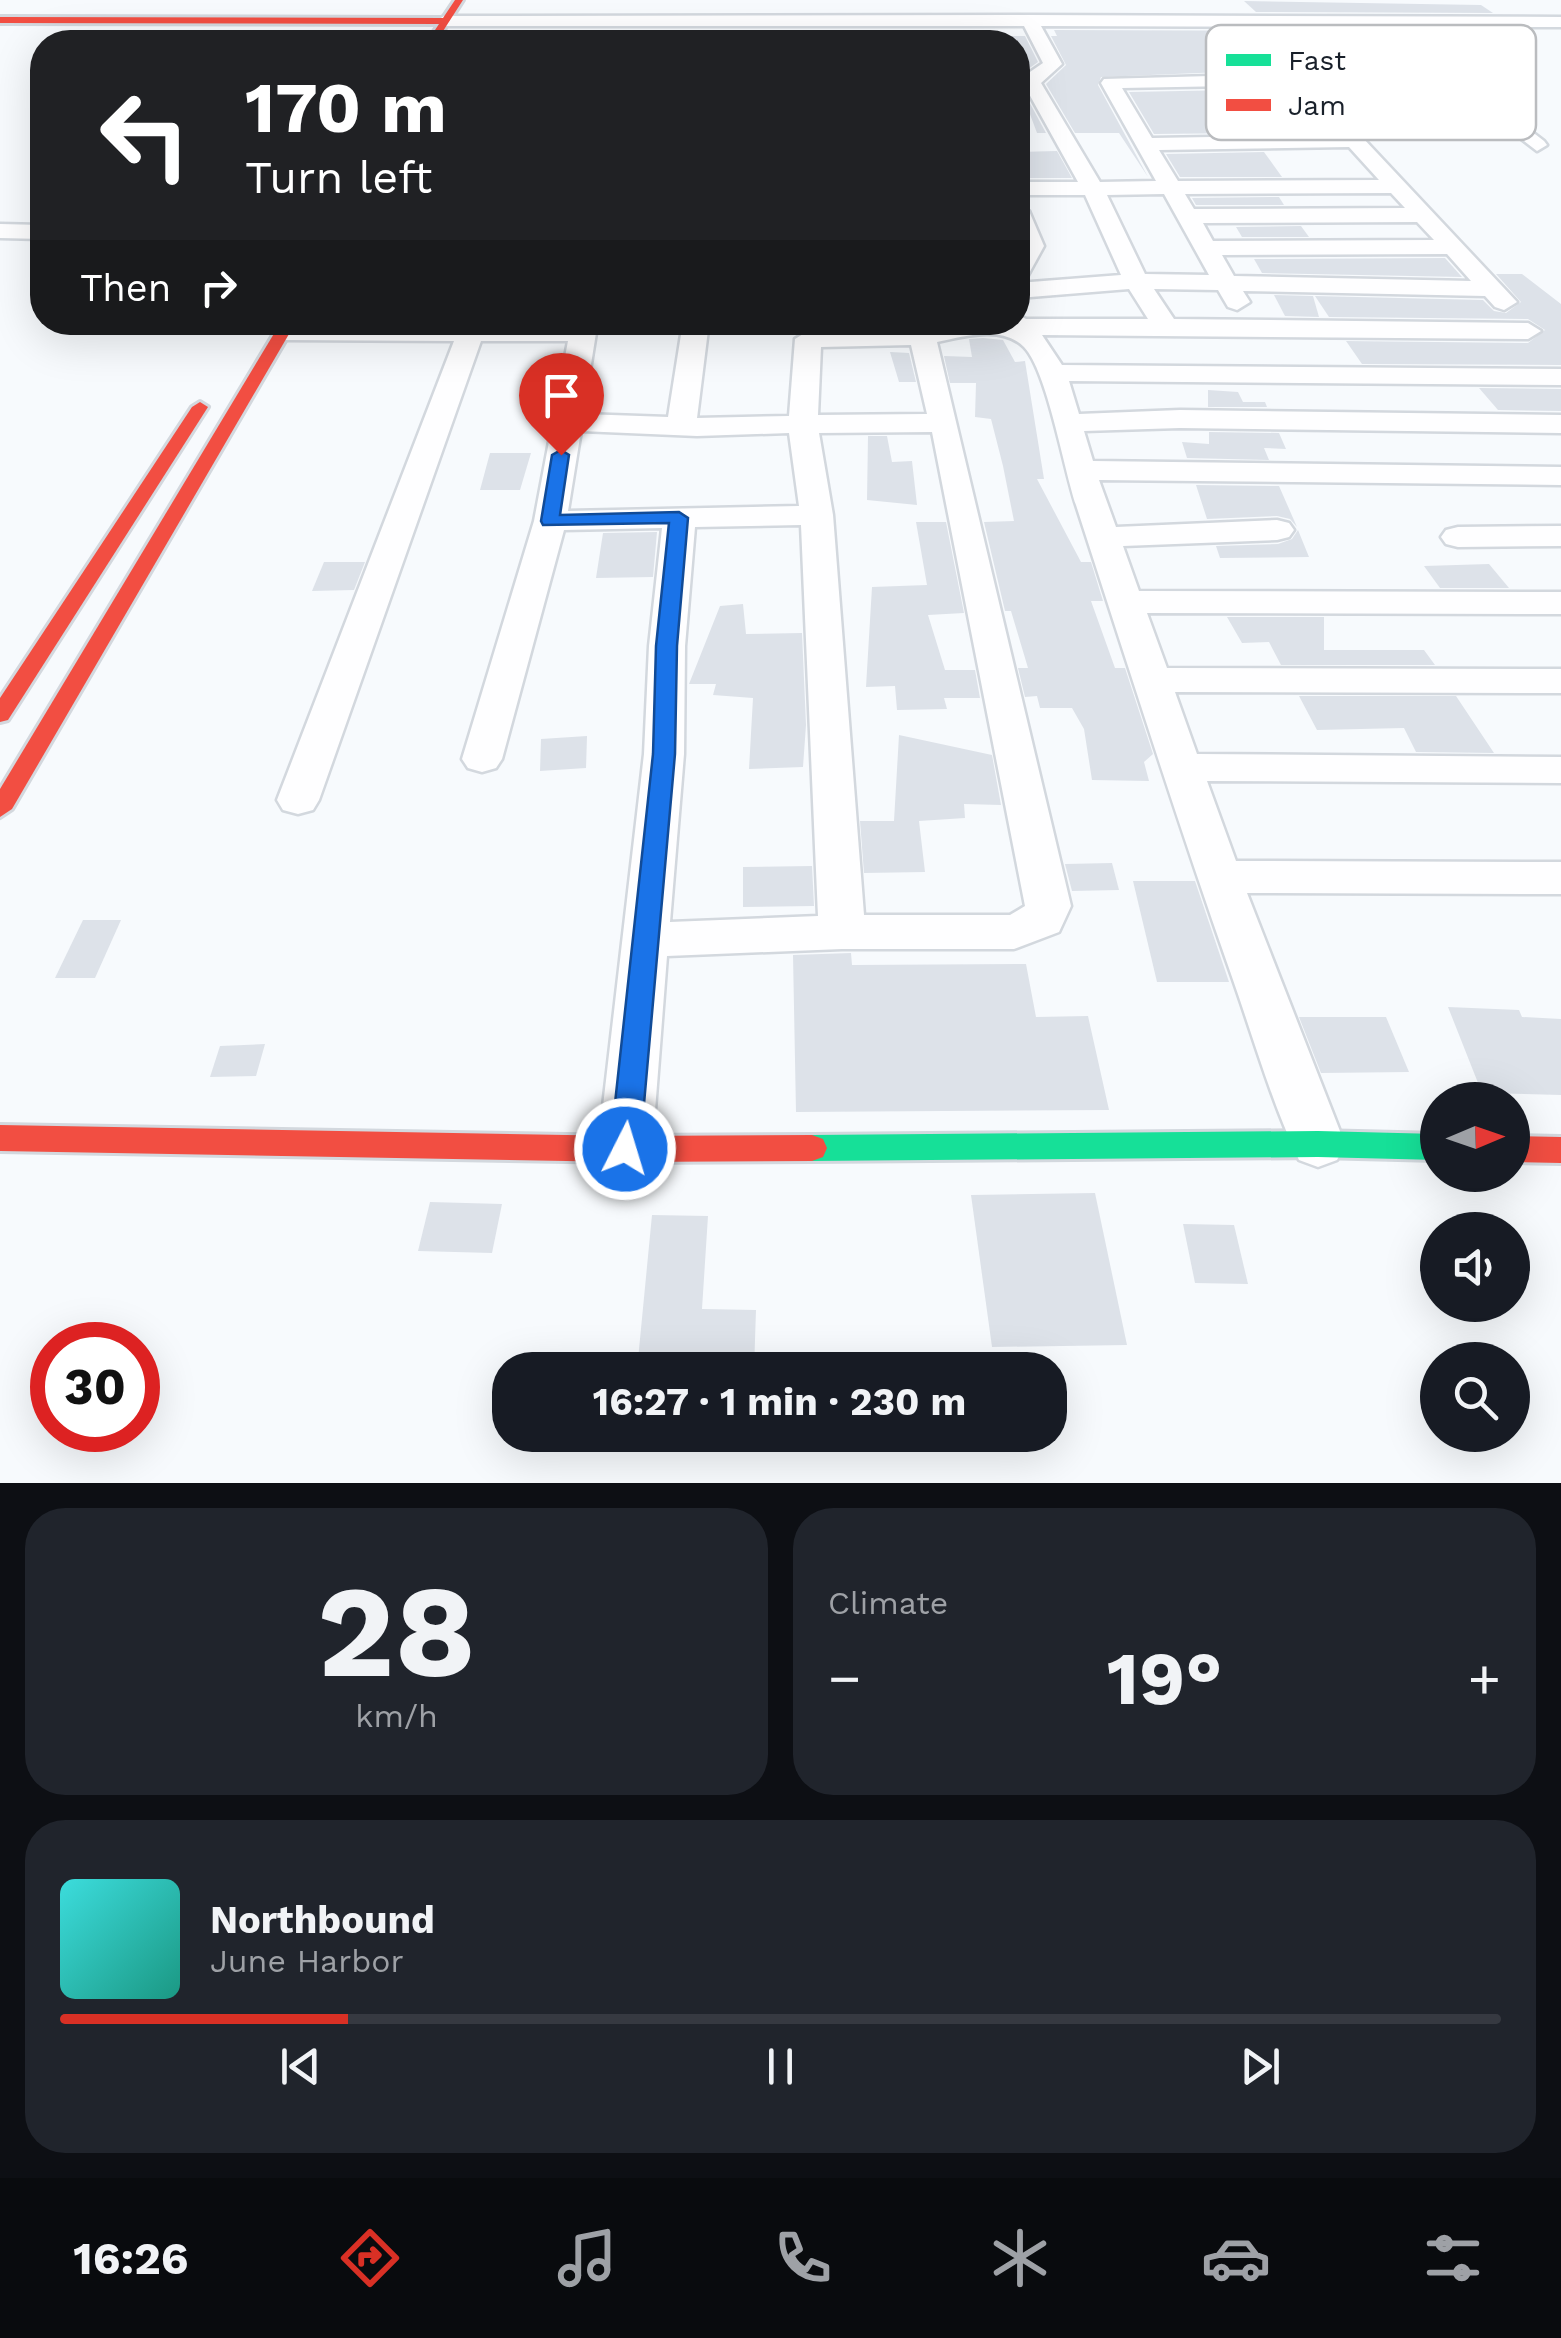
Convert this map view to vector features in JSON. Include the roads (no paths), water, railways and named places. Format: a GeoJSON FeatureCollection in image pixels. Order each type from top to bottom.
{"type":"FeatureCollection","features":[{"type":"Feature","properties":{"kind":"main road"},"geometry":{"type":"LineString","coordinates":[[0,20],[456,21],[480,0]]}},
{"type":"Feature","properties":{"kind":"main road"},"geometry":{"type":"LineString","coordinates":[[0,809],[281,335]]}},
{"type":"Feature","properties":{"kind":"main road"},"geometry":{"type":"LineString","coordinates":[[0,716],[219,380]]}},
{"type":"Feature","properties":{"kind":"main road"},"geometry":{"type":"LineString","coordinates":[[0,1138],[625,1149],[1420,1147]]}},
{"type":"Feature","properties":{"kind":"main road"},"geometry":{"type":"LineString","coordinates":[[1530,1149],[1561,1150]]}},
{"type":"Feature","properties":{"kind":"street"},"geometry":{"type":"LineString","coordinates":[[1438,0],[1470,22]]}},
{"type":"Feature","properties":{"kind":"street"},"geometry":{"type":"LineString","coordinates":[[456,21],[1030,20],[1122,28],[1182,21],[1561,22]]}},
{"type":"Feature","properties":{"kind":"street"},"geometry":{"type":"LineString","coordinates":[[1030,20],[1053,64],[1030,74]]}},
{"type":"Feature","properties":{"kind":"street"},"geometry":{"type":"LineString","coordinates":[[579,30],[583,21]]}},
{"type":"Feature","properties":{"kind":"street"},"geometry":{"type":"LineString","coordinates":[[870,21],[871,30]]}},
{"type":"Feature","properties":{"kind":"street"},"geometry":{"type":"LineString","coordinates":[[1182,21],[1201,43]]}},
{"type":"Feature","properties":{"kind":"street"},"geometry":{"type":"LineString","coordinates":[[1246,21],[1249,25]]}},
{"type":"Feature","properties":{"kind":"street"},"geometry":{"type":"LineString","coordinates":[[1380,22],[1384,25]]}},
{"type":"Feature","properties":{"kind":"street"},"geometry":{"type":"LineString","coordinates":[[1030,80],[1092,187],[1136,281],[1166,328]]}},
{"type":"Feature","properties":{"kind":"street"},"geometry":{"type":"LineString","coordinates":[[1206,80],[1110,81],[1141,129],[1252,329]]}},
{"type":"Feature","properties":{"kind":"street"},"geometry":{"type":"LineString","coordinates":[[1141,129],[1206,133]]}},
{"type":"Feature","properties":{"kind":"street"},"geometry":{"type":"LineString","coordinates":[[1337,140],[1355,141],[1456,247],[1548,353]]}},
{"type":"Feature","properties":{"kind":"street"},"geometry":{"type":"LineString","coordinates":[[1532,140],[1537,144]]}},
{"type":"Feature","properties":{"kind":"street"},"geometry":{"type":"LineString","coordinates":[[1030,190],[1398,186]]}},
{"type":"Feature","properties":{"kind":"street"},"geometry":{"type":"LineString","coordinates":[[1189,216],[1425,215]]}},
{"type":"Feature","properties":{"kind":"street"},"geometry":{"type":"LineString","coordinates":[[0,232],[30,232]]}},
{"type":"Feature","properties":{"kind":"street"},"geometry":{"type":"LineString","coordinates":[[1208,248],[1456,247]]}},
{"type":"Feature","properties":{"kind":"street"},"geometry":{"type":"LineString","coordinates":[[1030,310],[1136,281],[1493,289]]}},
{"type":"Feature","properties":{"kind":"street"},"geometry":{"type":"LineString","coordinates":[[1030,315],[1548,353]]}},
{"type":"Feature","properties":{"kind":"street"},"geometry":{"type":"LineString","coordinates":[[1030,333],[1054,373],[1080,470],[1106,537],[1150,680],[1318,1144]]}},
{"type":"Feature","properties":{"kind":"street"},"geometry":{"type":"LineString","coordinates":[[298,800],[470,335]]}},
{"type":"Feature","properties":{"kind":"street"},"geometry":{"type":"LineString","coordinates":[[482,759],[550,521],[583,335]]}},
{"type":"Feature","properties":{"kind":"street"},"geometry":{"type":"LineString","coordinates":[[680,426],[694,335]]}},
{"type":"Feature","properties":{"kind":"street"},"geometry":{"type":"LineString","coordinates":[[807,335],[803,424],[817,515],[842,932]]}},
{"type":"Feature","properties":{"kind":"street"},"geometry":{"type":"LineString","coordinates":[[644,940],[842,932],[1014,932],[1043,920],[1048,906],[924,335]]}},
{"type":"Feature","properties":{"kind":"street"},"geometry":{"type":"LineString","coordinates":[[1054,373],[1548,353]]}},
{"type":"Feature","properties":{"kind":"street"},"geometry":{"type":"LineString","coordinates":[[1068,423],[1180,419],[1561,424]]}},
{"type":"Feature","properties":{"kind":"street"},"geometry":{"type":"LineString","coordinates":[[566,422],[680,426],[944,423]]}},
{"type":"Feature","properties":{"kind":"street"},"geometry":{"type":"LineString","coordinates":[[1080,470],[1561,476]]}},
{"type":"Feature","properties":{"kind":"street"},"geometry":{"type":"LineString","coordinates":[[550,521],[817,515]]}},
{"type":"Feature","properties":{"kind":"street"},"geometry":{"type":"LineString","coordinates":[[625,1149],[664,754],[667,646],[679,518]]}},
{"type":"Feature","properties":{"kind":"street"},"geometry":{"type":"LineString","coordinates":[[1106,537],[1277,530]]}},
{"type":"Feature","properties":{"kind":"street"},"geometry":{"type":"LineString","coordinates":[[1458,537],[1561,536]]}},
{"type":"Feature","properties":{"kind":"street"},"geometry":{"type":"LineString","coordinates":[[1125,602],[1561,603]]}},
{"type":"Feature","properties":{"kind":"street"},"geometry":{"type":"LineString","coordinates":[[1150,680],[1561,681]]}},
{"type":"Feature","properties":{"kind":"street"},"geometry":{"type":"LineString","coordinates":[[1182,767],[1561,770]]}},
{"type":"Feature","properties":{"kind":"street"},"geometry":{"type":"LineString","coordinates":[[1219,877],[1561,878]]}}]}
